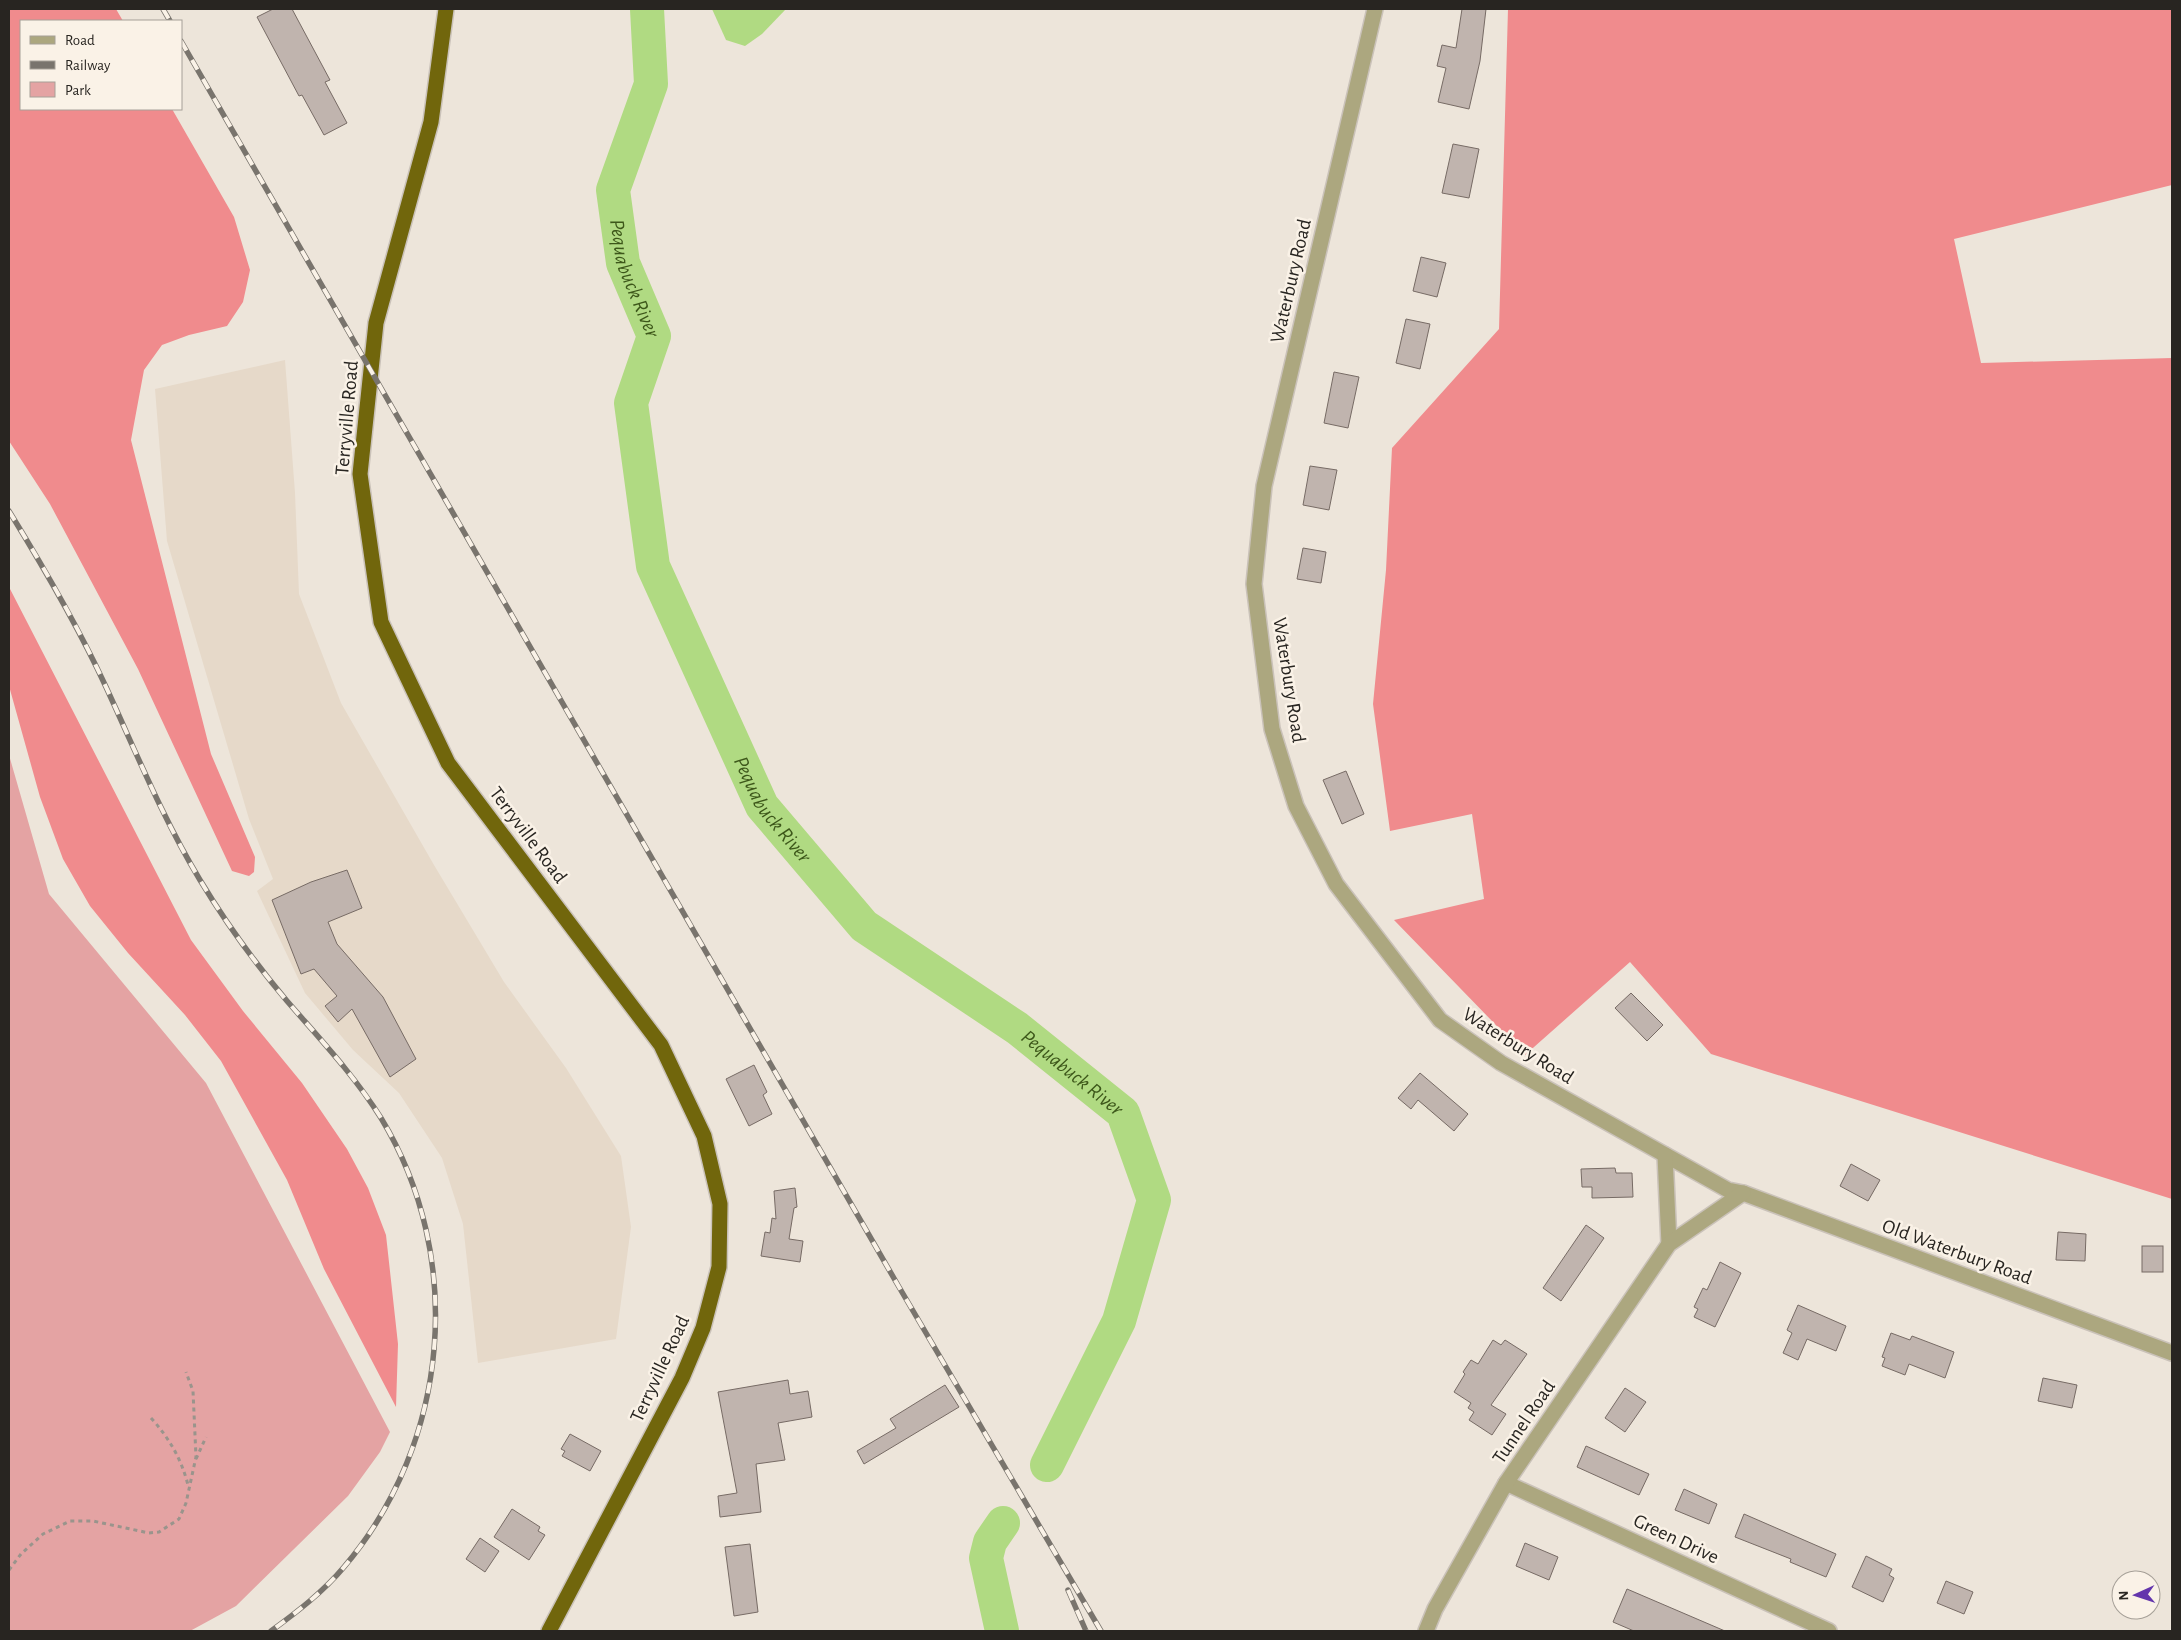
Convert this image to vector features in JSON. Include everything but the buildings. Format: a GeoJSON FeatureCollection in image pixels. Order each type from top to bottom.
{"type":"FeatureCollection","features":[{"type":"Feature","properties":{"kind":"highway","name":"Terryville Road"},"geometry":{"type":"LineString","coordinates":[[446,9],[431,122],[375,333],[360,474],[381,622],[448,763],[661,1045],[704,1136],[720,1204],[719,1267],[703,1328],[682,1378],[549,1631]]}},
{"type":"Feature","properties":{"kind":"street","name":"Waterbury Road"},"geometry":{"type":"LineString","coordinates":[[1375,9],[1264,486],[1254,584],[1272,730],[1296,806],[1336,884],[1440,1020],[1501,1063],[1728,1190]]}},
{"type":"Feature","properties":{"kind":"street"},"geometry":{"type":"LineString","coordinates":[[1665,1155],[1669,1244]]}},
{"type":"Feature","properties":{"kind":"street","name":"Old Waterbury Road"},"geometry":{"type":"LineString","coordinates":[[1728,1190],[1743,1193],[2172,1353]]}},
{"type":"Feature","properties":{"kind":"street","name":"Tunnel Road"},"geometry":{"type":"LineString","coordinates":[[1426,1631],[1435,1609],[1506,1483],[1669,1244],[1743,1193]]}},
{"type":"Feature","properties":{"kind":"street","name":"Green Drive"},"geometry":{"type":"LineString","coordinates":[[1506,1483],[1829,1631]]}},
{"type":"Feature","properties":{"kind":"path"},"geometry":{"type":"LineString","coordinates":[[186,1372],[192,1391],[196,1439],[195,1462]]}},
{"type":"Feature","properties":{"kind":"path"},"geometry":{"type":"LineString","coordinates":[[151,1418],[174,1448],[183,1465],[188,1486]]}},
{"type":"Feature","properties":{"kind":"path"},"geometry":{"type":"LineString","coordinates":[[9,1570],[21,1554],[43,1534],[70,1521],[93,1521],[149,1534],[159,1532],[179,1519],[186,1503],[188,1486],[195,1462],[206,1437]]}},
{"type":"Feature","properties":{"kind":"shaded area"},"geometry":{"type":"Polygon","coordinates":[[[9,9],[116,9],[122,20],[20,20],[20,110],[173,110],[234,217],[250,270],[243,302],[227,326],[189,335],[162,345],[144,370],[131,440],[211,754],[255,857],[254,872],[249,876],[232,871],[138,669],[50,504],[9,441],[9,9]]]}},
{"type":"Feature","properties":{"kind":"shaded area"},"geometry":{"type":"Polygon","coordinates":[[[712,9],[786,9],[762,34],[745,46],[726,40],[712,9]]]}},
{"type":"Feature","properties":{"kind":"shaded area"},"geometry":{"type":"Polygon","coordinates":[[[1508,9],[2172,9],[2172,185],[1954,239],[1981,363],[2172,358],[2172,1199],[1711,1054],[1630,962],[1525,1055],[1394,920],[1484,899],[1472,814],[1390,831],[1373,704],[1386,570],[1392,448],[1499,329],[1508,9]]]}},
{"type":"Feature","properties":{"kind":"shaded area"},"geometry":{"type":"Polygon","coordinates":[[[285,360],[295,493],[299,594],[341,703],[504,982],[566,1068],[621,1156],[631,1227],[616,1339],[478,1363],[463,1224],[442,1158],[399,1093],[353,1050],[305,993],[257,891],[273,879],[249,819],[167,541],[155,389],[285,360]]]}},
{"type":"Feature","properties":{"kind":"shaded area"},"geometry":{"type":"Polygon","coordinates":[[[9,587],[191,940],[243,1011],[302,1083],[347,1149],[368,1188],[386,1235],[398,1344],[396,1407],[324,1269],[287,1180],[221,1061],[185,1015],[128,953],[90,906],[63,859],[40,797],[9,686],[9,587]]]}},
{"type":"Feature","properties":{"kind":"green space"},"geometry":{"type":"Polygon","coordinates":[[[9,755],[49,894],[206,1083],[390,1432],[380,1452],[348,1496],[236,1606],[190,1631],[9,1631],[9,755]]]}},
{"type":"Feature","properties":{"kind":"waterway","name":"Pequabuck River"},"geometry":{"type":"LineString","coordinates":[[647,9],[651,84],[613,190],[623,263],[654,336],[631,403],[653,566],[762,806],[864,926],[1017,1028],[1123,1113],[1154,1200],[1119,1321],[1047,1465]]}},
{"type":"Feature","properties":{"kind":"waterway","name":"Pequabuck River"},"geometry":{"type":"LineString","coordinates":[[1002,1631],[986,1558],[990,1542],[1003,1523]]}},
{"type":"Feature","properties":{"kind":"railway"},"geometry":{"type":"LineString","coordinates":[[163,9],[169,20]]}},
{"type":"Feature","properties":{"kind":"railway"},"geometry":{"type":"LineString","coordinates":[[182,43],[899,1287],[1101,1631]]}},
{"type":"Feature","properties":{"kind":"railway"},"geometry":{"type":"LineString","coordinates":[[9,511],[48,576],[84,642],[162,809],[200,880],[252,957],[371,1102],[408,1172],[426,1230],[435,1289],[434,1348],[425,1407],[406,1464],[380,1518],[344,1567],[319,1593],[271,1631]]}},
{"type":"Feature","properties":{"kind":"railway"},"geometry":{"type":"LineString","coordinates":[[1068,1590],[1086,1631]]}}]}
